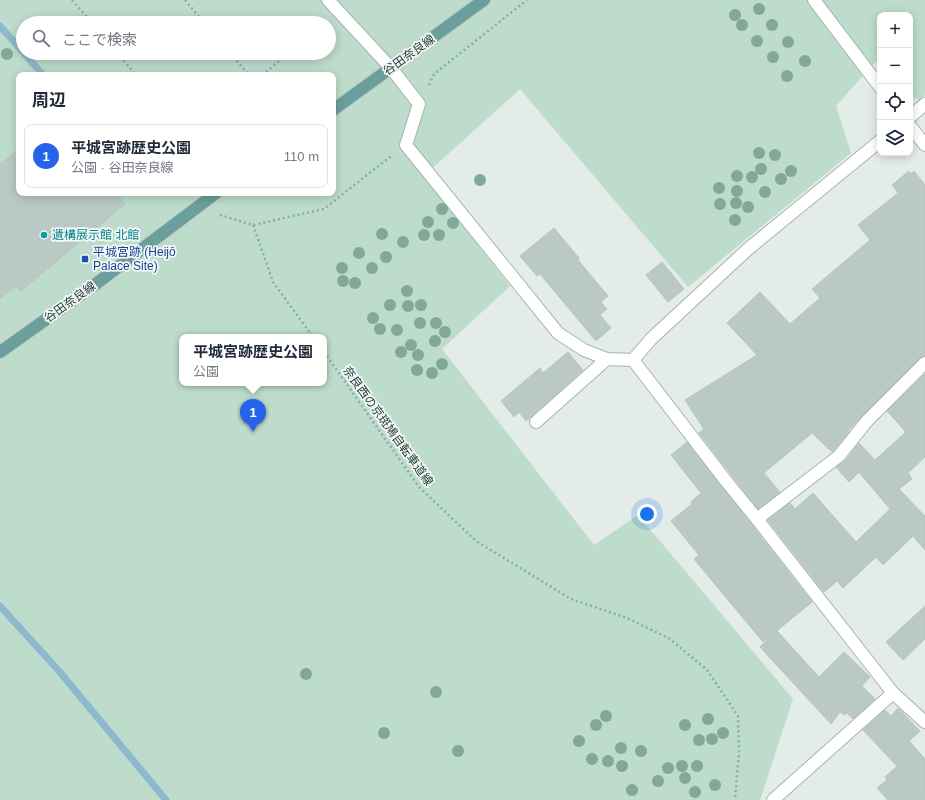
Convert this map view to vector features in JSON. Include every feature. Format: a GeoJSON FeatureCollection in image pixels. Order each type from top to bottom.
{"type":"FeatureCollection","features":[{"type":"Feature","properties":{"kind":"main road","name":"谷田奈良線"},"geometry":{"type":"LineString","coordinates":[[336,108],[484,0]]}},
{"type":"Feature","properties":{"kind":"main road","name":"谷田奈良線"},"geometry":{"type":"LineString","coordinates":[[0,352],[97,283],[212,196]]}},
{"type":"Feature","properties":{"kind":"street"},"geometry":{"type":"LineString","coordinates":[[328,0],[391,68],[419,104],[406,145],[558,333],[584,350],[607,358],[633,360],[893,693],[925,722]]}},
{"type":"Feature","properties":{"kind":"street"},"geometry":{"type":"LineString","coordinates":[[814,0],[878,84]]}},
{"type":"Feature","properties":{"kind":"street"},"geometry":{"type":"LineString","coordinates":[[913,114],[925,104]]}},
{"type":"Feature","properties":{"kind":"street"},"geometry":{"type":"LineString","coordinates":[[913,130],[925,146]]}},
{"type":"Feature","properties":{"kind":"street"},"geometry":{"type":"LineString","coordinates":[[633,360],[651,339],[748,249],[877,143]]}},
{"type":"Feature","properties":{"kind":"street"},"geometry":{"type":"LineString","coordinates":[[536,422],[607,358]]}},
{"type":"Feature","properties":{"kind":"street"},"geometry":{"type":"LineString","coordinates":[[757,519],[839,456],[868,421],[925,363]]}},
{"type":"Feature","properties":{"kind":"street"},"geometry":{"type":"LineString","coordinates":[[773,800],[893,693]]}},
{"type":"Feature","properties":{"kind":"path"},"geometry":{"type":"LineString","coordinates":[[72,0],[86,16]]}},
{"type":"Feature","properties":{"kind":"path"},"geometry":{"type":"LineString","coordinates":[[185,0],[198,16]]}},
{"type":"Feature","properties":{"kind":"path"},"geometry":{"type":"LineString","coordinates":[[419,104],[434,74],[527,0]]}},
{"type":"Feature","properties":{"kind":"path"},"geometry":{"type":"LineString","coordinates":[[123,60],[133,72]]}},
{"type":"Feature","properties":{"kind":"path"},"geometry":{"type":"LineString","coordinates":[[236,60],[246,72]]}},
{"type":"Feature","properties":{"kind":"path"},"geometry":{"type":"LineString","coordinates":[[266,72],[280,60]]}},
{"type":"Feature","properties":{"kind":"path"},"geometry":{"type":"LineString","coordinates":[[197,206],[253,225],[324,209],[406,145]]}},
{"type":"Feature","properties":{"kind":"path"},"geometry":{"type":"LineString","coordinates":[[253,225],[273,282],[311,334]]}},
{"type":"Feature","properties":{"kind":"path","name":"奈良西の京斑鳩自転車道線"},"geometry":{"type":"LineString","coordinates":[[327,356],[419,487],[476,541],[571,599],[627,618],[670,640],[707,670],[738,716],[739,752],[735,800]]}},
{"type":"Feature","properties":{"kind":"green space"},"geometry":{"type":"Polygon","coordinates":[[[0,0],[925,0],[925,95],[920,100],[913,98],[913,12],[877,12],[877,62],[876,61],[836,106],[851,153],[688,287],[520,89],[424,176],[510,286],[442,349],[594,545],[638,515],[793,699],[760,800],[0,800],[0,0]]]}},
{"type":"Feature","properties":{"kind":"building","name":"遺構展示館 北館"},"geometry":{"type":"Polygon","coordinates":[[[16,151],[16,196],[118,196],[125,204],[21,291],[16,285],[0,299],[0,164],[16,151]]]}},
{"type":"Feature","properties":{"kind":"building"},"geometry":{"type":"Polygon","coordinates":[[[909,171],[911,174],[914,171],[925,185],[925,356],[920,358],[862,416],[832,452],[812,433],[764,473],[780,492],[758,509],[699,433],[704,429],[685,400],[757,355],[727,323],[760,292],[790,324],[820,298],[812,289],[870,240],[858,225],[898,193],[892,185],[909,171]]]}},
{"type":"Feature","properties":{"kind":"building"},"geometry":{"type":"Polygon","coordinates":[[[554,228],[608,296],[601,302],[607,309],[600,315],[611,328],[596,341],[540,274],[537,276],[520,256],[554,228]]]}},
{"type":"Feature","properties":{"kind":"building"},"geometry":{"type":"Polygon","coordinates":[[[662,262],[684,289],[668,302],[646,275],[662,262]]]}},
{"type":"Feature","properties":{"kind":"building"},"geometry":{"type":"Polygon","coordinates":[[[568,352],[583,370],[526,421],[519,412],[514,417],[501,401],[540,368],[543,373],[568,352]]]}},
{"type":"Feature","properties":{"kind":"building"},"geometry":{"type":"Polygon","coordinates":[[[925,374],[925,457],[908,473],[912,479],[899,489],[925,516],[925,550],[913,536],[883,565],[876,557],[843,588],[837,581],[824,592],[768,520],[790,503],[795,509],[813,493],[856,542],[890,509],[859,472],[849,482],[836,467],[845,461],[859,443],[875,460],[906,432],[887,411],[925,374]]]}},
{"type":"Feature","properties":{"kind":"building"},"geometry":{"type":"Polygon","coordinates":[[[687,442],[812,602],[763,642],[694,559],[699,555],[671,521],[692,504],[691,502],[701,493],[671,455],[687,442]]]}},
{"type":"Feature","properties":{"kind":"building"},"geometry":{"type":"Polygon","coordinates":[[[925,606],[925,639],[903,660],[886,642],[925,606]]]}},
{"type":"Feature","properties":{"kind":"building"},"geometry":{"type":"Polygon","coordinates":[[[777,631],[819,677],[844,652],[870,677],[862,686],[875,699],[853,719],[847,713],[844,715],[840,712],[831,724],[760,647],[777,631]]]}},
{"type":"Feature","properties":{"kind":"building"},"geometry":{"type":"Polygon","coordinates":[[[898,708],[920,731],[909,741],[925,759],[925,800],[888,800],[877,788],[887,780],[885,777],[897,766],[863,730],[885,710],[891,716],[898,708]]]}},
{"type":"Feature","properties":{"kind":"waterway"},"geometry":{"type":"LineString","coordinates":[[0,26],[16,44]]}},
{"type":"Feature","properties":{"kind":"waterway"},"geometry":{"type":"LineString","coordinates":[[30,60],[40,72]]}},
{"type":"Feature","properties":{"kind":"waterway"},"geometry":{"type":"LineString","coordinates":[[0,606],[59,671],[166,800]]}},
{"type":"Feature","properties":{"kind":"place","name":"遺構展示館 北館"},"geometry":{"type":"Point","coordinates":[44,235]}},
{"type":"Feature","properties":{"kind":"place","name":"平城宮跡 (Heijō Palace Site)"},"geometry":{"type":"Point","coordinates":[85,259]}},
{"type":"Feature","properties":{"kind":"place","name":"平城宮跡歴史公園"},"geometry":{"type":"Point","coordinates":[253,432]}}]}
